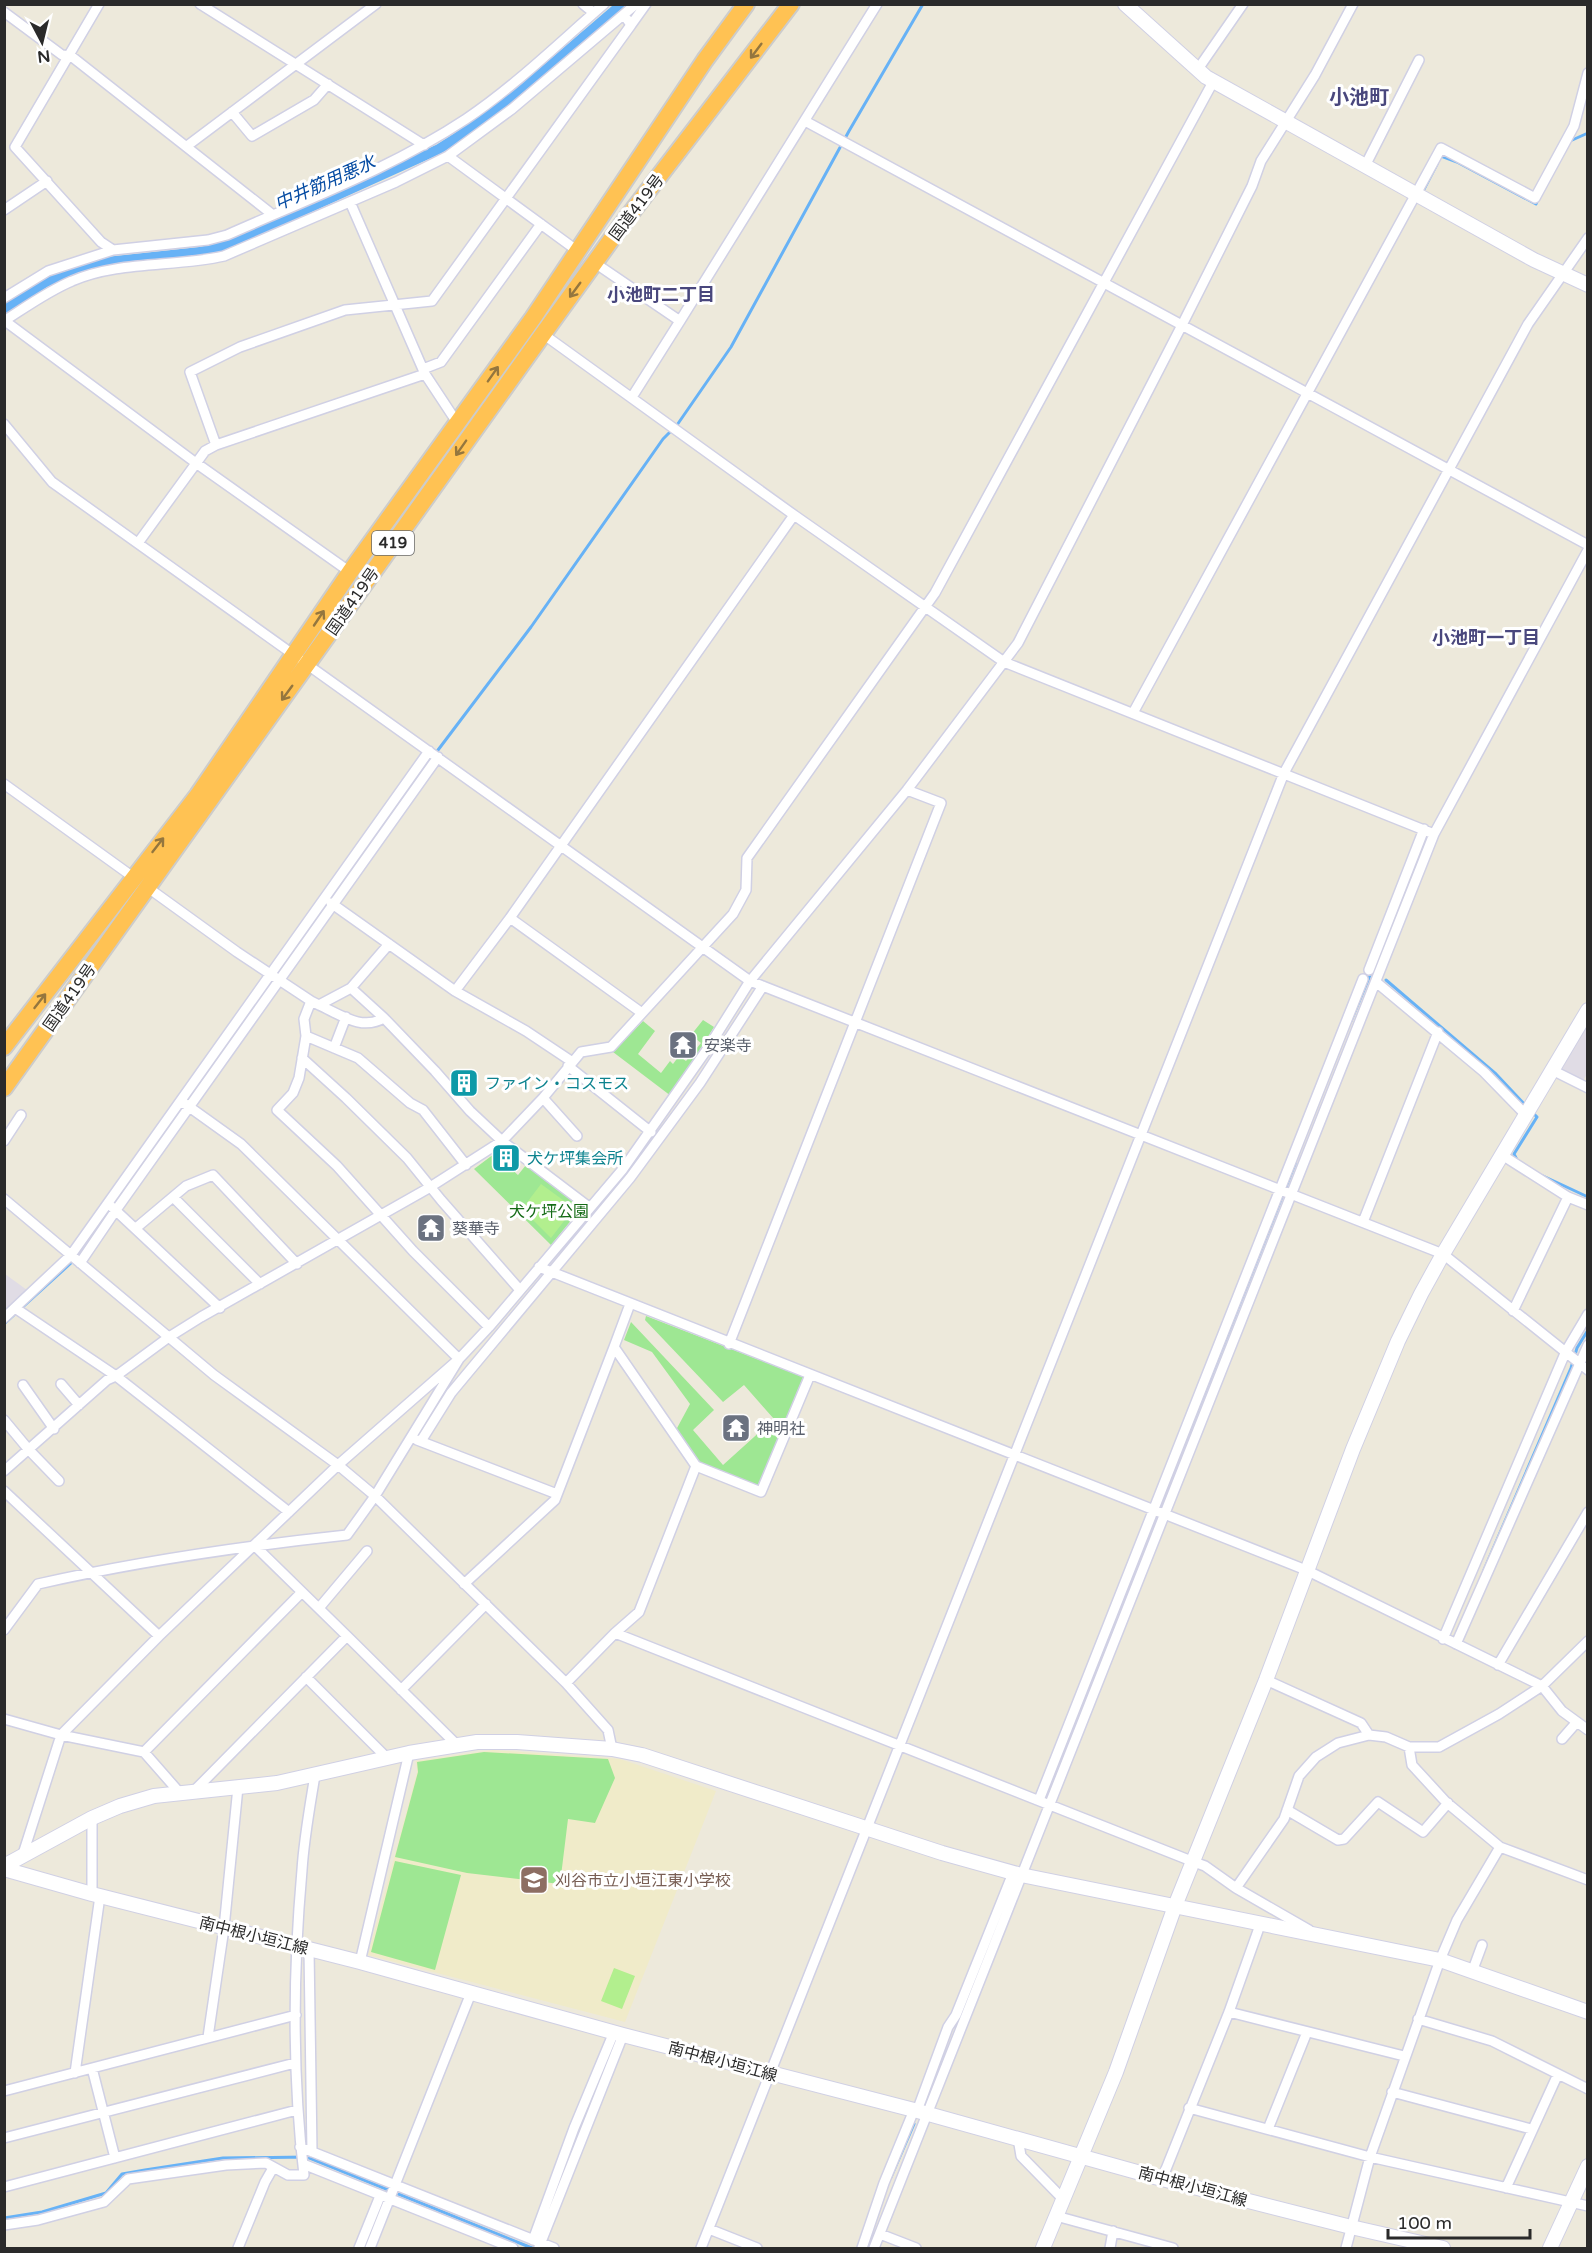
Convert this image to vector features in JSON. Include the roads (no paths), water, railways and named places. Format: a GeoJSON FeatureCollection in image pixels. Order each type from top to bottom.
{"type":"FeatureCollection","features":[{"type":"Feature","properties":{"kind":"highway","name":"国道419号"},"geometry":{"type":"LineString","coordinates":[[301,660],[350,572],[579,252],[705,60],[746,4]]}},
{"type":"Feature","properties":{"kind":"highway","name":"国道419号"},"geometry":{"type":"LineString","coordinates":[[4,1088],[140,882],[301,660],[595,263],[791,4]]}},
{"type":"Feature","properties":{"kind":"highway","name":"国道419号"},"geometry":{"type":"LineString","coordinates":[[4,1047],[140,882]]}},
{"type":"Feature","properties":{"kind":"street"},"geometry":{"type":"LineString","coordinates":[[99,4],[71,56],[15,147],[101,242],[113,250]]}},
{"type":"Feature","properties":{"kind":"street"},"geometry":{"type":"LineString","coordinates":[[201,4],[212,7],[424,145]]}},
{"type":"Feature","properties":{"kind":"street"},"geometry":{"type":"LineString","coordinates":[[187,146],[376,4]]}},
{"type":"Feature","properties":{"kind":"street"},"geometry":{"type":"LineString","coordinates":[[583,4],[594,13]]}},
{"type":"Feature","properties":{"kind":"street"},"geometry":{"type":"LineString","coordinates":[[4,298],[48,271],[113,250],[217,238],[387,165],[468,118],[526,72],[604,4]]}},
{"type":"Feature","properties":{"kind":"street"},"geometry":{"type":"LineString","coordinates":[[350,572],[196,463],[5,321],[48,293],[74,280],[107,271],[224,256],[350,202],[448,156],[512,109],[636,4]]}},
{"type":"Feature","properties":{"kind":"street"},"geometry":{"type":"LineString","coordinates":[[216,445],[190,372],[240,347],[345,310],[432,301],[646,4]]}},
{"type":"Feature","properties":{"kind":"street"},"geometry":{"type":"LineString","coordinates":[[632,398],[877,4]]}},
{"type":"Feature","properties":{"kind":"street"},"geometry":{"type":"LineString","coordinates":[[1125,4],[1213,82],[1587,285]]}},
{"type":"Feature","properties":{"kind":"street"},"geometry":{"type":"LineString","coordinates":[[1198,69],[1243,4]]}},
{"type":"Feature","properties":{"kind":"street"},"geometry":{"type":"LineString","coordinates":[[23,1854],[61,1735],[254,1545],[338,1465],[459,1359],[489,1327],[623,1169],[708,1048],[750,981],[907,790],[1018,643],[1182,325],[1252,186],[1261,161],[1315,75],[1353,4]]}},
{"type":"Feature","properties":{"kind":"street"},"geometry":{"type":"LineString","coordinates":[[4,12],[62,55],[71,56],[273,215]]}},
{"type":"Feature","properties":{"kind":"street"},"geometry":{"type":"LineString","coordinates":[[624,15],[632,26]]}},
{"type":"Feature","properties":{"kind":"street"},"geometry":{"type":"LineString","coordinates":[[1365,166],[1419,60]]}},
{"type":"Feature","properties":{"kind":"street"},"geometry":{"type":"LineString","coordinates":[[1133,713],[1308,393],[1420,196],[1441,148],[1535,198],[1574,126],[1587,73]]}},
{"type":"Feature","properties":{"kind":"street"},"geometry":{"type":"LineString","coordinates":[[4,1471],[107,1380],[116,1377],[169,1337],[466,1166],[502,1141],[543,1098],[581,1052],[611,1047],[733,914],[746,890],[747,858],[927,608],[1213,82]]}},
{"type":"Feature","properties":{"kind":"street"},"geometry":{"type":"LineString","coordinates":[[232,112],[252,136],[314,100],[328,84]]}},
{"type":"Feature","properties":{"kind":"street"},"geometry":{"type":"LineString","coordinates":[[805,121],[1587,545]]}},
{"type":"Feature","properties":{"kind":"street"},"geometry":{"type":"LineString","coordinates":[[448,156],[579,252]]}},
{"type":"Feature","properties":{"kind":"street"},"geometry":{"type":"LineString","coordinates":[[4,210],[47,181]]}},
{"type":"Feature","properties":{"kind":"street"},"geometry":{"type":"LineString","coordinates":[[350,202],[424,371],[458,424]]}},
{"type":"Feature","properties":{"kind":"street"},"geometry":{"type":"LineString","coordinates":[[138,543],[205,451],[216,445],[424,371],[441,362],[541,224]]}},
{"type":"Feature","properties":{"kind":"street"},"geometry":{"type":"LineString","coordinates":[[701,2248],[772,2074],[1284,773],[1528,324],[1587,238]]}},
{"type":"Feature","properties":{"kind":"street"},"geometry":{"type":"LineString","coordinates":[[145,247],[147,266]]}},
{"type":"Feature","properties":{"kind":"street"},"geometry":{"type":"LineString","coordinates":[[595,263],[680,321]]}},
{"type":"Feature","properties":{"kind":"street"},"geometry":{"type":"LineString","coordinates":[[543,334],[794,515],[1004,662],[1434,834]]}},
{"type":"Feature","properties":{"kind":"street"},"geometry":{"type":"LineString","coordinates":[[4,424],[46,477],[750,981],[1443,1254],[1582,1365]]}},
{"type":"Feature","properties":{"kind":"street"},"geometry":{"type":"LineString","coordinates":[[455,991],[510,918],[794,515]]}},
{"type":"Feature","properties":{"kind":"street"},"geometry":{"type":"LineString","coordinates":[[1039,1800],[1159,1512],[1286,1192],[1375,983],[1434,834],[1587,550]]}},
{"type":"Feature","properties":{"kind":"street"},"geometry":{"type":"LineString","coordinates":[[4,1318],[71,1255],[112,1206],[434,754]]}},
{"type":"Feature","properties":{"kind":"street"},"geometry":{"type":"LineString","coordinates":[[4,784],[237,952],[315,1003],[363,1024],[374,1024],[384,1018]]}},
{"type":"Feature","properties":{"kind":"street"},"geometry":{"type":"LineString","coordinates":[[729,1344],[942,802],[907,790]]}},
{"type":"Feature","properties":{"kind":"street"},"geometry":{"type":"LineString","coordinates":[[1369,970],[1424,829]]}},
{"type":"Feature","properties":{"kind":"street"},"geometry":{"type":"LineString","coordinates":[[329,902],[455,991],[526,1031],[651,1132]]}},
{"type":"Feature","properties":{"kind":"street"},"geometry":{"type":"LineString","coordinates":[[510,918],[642,1013]]}},
{"type":"Feature","properties":{"kind":"street"},"geometry":{"type":"LineString","coordinates":[[389,944],[351,988],[315,1003],[304,1019],[306,1036],[299,1078],[293,1093],[277,1110],[337,1166],[380,1216],[489,1327]]}},
{"type":"Feature","properties":{"kind":"street"},"geometry":{"type":"LineString","coordinates":[[1286,1192],[1363,979],[1375,983],[1438,1032],[1528,1110]]}},
{"type":"Feature","properties":{"kind":"street"},"geometry":{"type":"LineString","coordinates":[[4,1630],[39,1584],[90,1572],[254,1545],[347,1535],[452,1393],[630,1178],[700,1083],[763,986]]}},
{"type":"Feature","properties":{"kind":"street"},"geometry":{"type":"LineString","coordinates":[[351,988],[384,1018],[470,1111],[502,1141],[589,1208]]}},
{"type":"Feature","properties":{"kind":"street"},"geometry":{"type":"LineString","coordinates":[[1043,2248],[1116,2072],[1175,1906],[1398,1341],[1420,1294],[1587,1010]]}},
{"type":"Feature","properties":{"kind":"street"},"geometry":{"type":"LineString","coordinates":[[334,1048],[346,1017]]}},
{"type":"Feature","properties":{"kind":"street"},"geometry":{"type":"LineString","coordinates":[[1363,1222],[1438,1032]]}},
{"type":"Feature","properties":{"kind":"street"},"geometry":{"type":"LineString","coordinates":[[306,1036],[358,1058],[410,1103],[423,1110],[466,1166]]}},
{"type":"Feature","properties":{"kind":"street"},"geometry":{"type":"LineString","coordinates":[[302,1058],[391,1142],[520,1290]]}},
{"type":"Feature","properties":{"kind":"street"},"geometry":{"type":"LineString","coordinates":[[1552,1070],[1587,1088]]}},
{"type":"Feature","properties":{"kind":"street"},"geometry":{"type":"LineString","coordinates":[[543,1098],[577,1136]]}},
{"type":"Feature","properties":{"kind":"street"},"geometry":{"type":"LineString","coordinates":[[185,1104],[241,1144],[459,1359]]}},
{"type":"Feature","properties":{"kind":"street"},"geometry":{"type":"LineString","coordinates":[[4,1141],[21,1115]]}},
{"type":"Feature","properties":{"kind":"street"},"geometry":{"type":"LineString","coordinates":[[1502,1155],[1568,1197],[1587,1205]]}},
{"type":"Feature","properties":{"kind":"street"},"geometry":{"type":"LineString","coordinates":[[136,1228],[186,1186],[213,1175],[297,1264]]}},
{"type":"Feature","properties":{"kind":"street"},"geometry":{"type":"LineString","coordinates":[[173,1197],[260,1284]]}},
{"type":"Feature","properties":{"kind":"street"},"geometry":{"type":"LineString","coordinates":[[1513,1311],[1568,1197]]}},
{"type":"Feature","properties":{"kind":"street"},"geometry":{"type":"LineString","coordinates":[[4,1199],[214,1375],[338,1465],[375,1496],[566,1683],[608,1730],[612,1749]]}},
{"type":"Feature","properties":{"kind":"street"},"geometry":{"type":"LineString","coordinates":[[112,1206],[220,1308]]}},
{"type":"Feature","properties":{"kind":"street"},"geometry":{"type":"LineString","coordinates":[[80,1263],[112,1206]]}},
{"type":"Feature","properties":{"kind":"street"},"geometry":{"type":"LineString","coordinates":[[539,1267],[729,1344],[1306,1570],[1542,1686],[1562,1711],[1587,1730]]}},
{"type":"Feature","properties":{"kind":"street"},"geometry":{"type":"LineString","coordinates":[[464,1584],[555,1500],[630,1304]]}},
{"type":"Feature","properties":{"kind":"street"},"geometry":{"type":"LineString","coordinates":[[15,1308],[116,1377],[289,1512]]}},
{"type":"Feature","properties":{"kind":"street"},"geometry":{"type":"LineString","coordinates":[[1443,1639],[1567,1352],[1587,1314]]}},
{"type":"Feature","properties":{"kind":"street"},"geometry":{"type":"LineString","coordinates":[[1456,1644],[1582,1365],[1587,1345]]}},
{"type":"Feature","properties":{"kind":"street"},"geometry":{"type":"LineString","coordinates":[[614,1347],[696,1466],[761,1492],[810,1375]]}},
{"type":"Feature","properties":{"kind":"street"},"geometry":{"type":"LineString","coordinates":[[416,1439],[459,1359]]}},
{"type":"Feature","properties":{"kind":"street"},"geometry":{"type":"LineString","coordinates":[[61,1384],[79,1405]]}},
{"type":"Feature","properties":{"kind":"street"},"geometry":{"type":"LineString","coordinates":[[23,1385],[54,1429]]}},
{"type":"Feature","properties":{"kind":"street"},"geometry":{"type":"LineString","coordinates":[[4,1420],[59,1481]]}},
{"type":"Feature","properties":{"kind":"street"},"geometry":{"type":"LineString","coordinates":[[416,1439],[557,1494]]}},
{"type":"Feature","properties":{"kind":"street"},"geometry":{"type":"LineString","coordinates":[[566,1683],[639,1612],[696,1466]]}},
{"type":"Feature","properties":{"kind":"street"},"geometry":{"type":"LineString","coordinates":[[4,1491],[159,1636]]}},
{"type":"Feature","properties":{"kind":"street"},"geometry":{"type":"LineString","coordinates":[[862,2248],[884,2183],[919,2111],[1017,1874],[1049,1804],[1159,1512]]}},
{"type":"Feature","properties":{"kind":"street"},"geometry":{"type":"LineString","coordinates":[[1498,1665],[1587,1512]]}},
{"type":"Feature","properties":{"kind":"street"},"geometry":{"type":"LineString","coordinates":[[254,1545],[457,1745]]}},
{"type":"Feature","properties":{"kind":"street"},"geometry":{"type":"LineString","coordinates":[[319,1608],[367,1551]]}},
{"type":"Feature","properties":{"kind":"street"},"geometry":{"type":"LineString","coordinates":[[144,1752],[301,1593]]}},
{"type":"Feature","properties":{"kind":"street"},"geometry":{"type":"LineString","coordinates":[[401,1690],[486,1604]]}},
{"type":"Feature","properties":{"kind":"street"},"geometry":{"type":"LineString","coordinates":[[615,1633],[1205,1866],[1236,1888],[1319,1936]]}},
{"type":"Feature","properties":{"kind":"street"},"geometry":{"type":"LineString","coordinates":[[195,1791],[347,1636]]}},
{"type":"Feature","properties":{"kind":"street"},"geometry":{"type":"LineString","coordinates":[[1236,1888],[1284,1819],[1299,1776],[1316,1757],[1338,1743],[1369,1735],[1386,1737],[1409,1747],[1439,1746],[1499,1714],[1542,1686],[1587,1643]]}},
{"type":"Feature","properties":{"kind":"street"},"geometry":{"type":"LineString","coordinates":[[306,1677],[387,1758]]}},
{"type":"Feature","properties":{"kind":"street"},"geometry":{"type":"LineString","coordinates":[[1266,1680],[1361,1723],[1369,1735]]}},
{"type":"Feature","properties":{"kind":"street"},"geometry":{"type":"LineString","coordinates":[[4,1719],[61,1735],[144,1752],[179,1792]]}},
{"type":"Feature","properties":{"kind":"street"},"geometry":{"type":"LineString","coordinates":[[1562,1739],[1576,1723]]}},
{"type":"Feature","properties":{"kind":"street"},"geometry":{"type":"LineString","coordinates":[[4,1867],[23,1854],[92,1818],[120,1806],[154,1796],[277,1783],[409,1753],[477,1742],[612,1749],[642,1755],[942,1854],[1017,1874],[1440,1960],[1587,2012]]}},
{"type":"Feature","properties":{"kind":"street"},"geometry":{"type":"LineString","coordinates":[[1409,1747],[1412,1765],[1448,1803],[1500,1847],[1587,1880]]}},
{"type":"Feature","properties":{"kind":"street"},"geometry":{"type":"LineString","coordinates":[[360,1962],[409,1753]]}},
{"type":"Feature","properties":{"kind":"street"},"geometry":{"type":"LineString","coordinates":[[312,2152],[302,1947],[302,1867],[315,1775]]}},
{"type":"Feature","properties":{"kind":"street"},"geometry":{"type":"LineString","coordinates":[[208,2037],[224,1928],[238,1787]]}},
{"type":"Feature","properties":{"kind":"street"},"geometry":{"type":"LineString","coordinates":[[1287,1810],[1338,1840],[1344,1839],[1378,1802],[1423,1832],[1448,1803]]}},
{"type":"Feature","properties":{"kind":"street"},"geometry":{"type":"LineString","coordinates":[[75,2073],[96,1895],[92,1818]]}},
{"type":"Feature","properties":{"kind":"street"},"geometry":{"type":"LineString","coordinates":[[1346,2248],[1370,2157],[1440,1960],[1456,1920],[1500,1847]]}},
{"type":"Feature","properties":{"kind":"street","name":"南中根小垣江線"},"geometry":{"type":"LineString","coordinates":[[4,1867],[96,1895],[360,1962],[772,2074],[919,2111],[1162,2179],[1443,2248]]}},
{"type":"Feature","properties":{"kind":"street"},"geometry":{"type":"LineString","coordinates":[[1162,2179],[1260,1925]]}},
{"type":"Feature","properties":{"kind":"street"},"geometry":{"type":"LineString","coordinates":[[1472,1972],[1482,1945]]}},
{"type":"Feature","properties":{"kind":"street"},"geometry":{"type":"LineString","coordinates":[[4,2225],[38,2220],[104,2202],[128,2179],[226,2165],[266,2163],[288,2175],[304,2175],[300,2149],[295,2063],[296,2015],[302,1947]]}},
{"type":"Feature","properties":{"kind":"street"},"geometry":{"type":"LineString","coordinates":[[370,2248],[471,1993]]}},
{"type":"Feature","properties":{"kind":"street"},"geometry":{"type":"LineString","coordinates":[[1228,2012],[1404,2056]]}},
{"type":"Feature","properties":{"kind":"street"},"geometry":{"type":"LineString","coordinates":[[4,2091],[296,2015]]}},
{"type":"Feature","properties":{"kind":"street"},"geometry":{"type":"LineString","coordinates":[[1419,2019],[1492,2041],[1587,2089]]}},
{"type":"Feature","properties":{"kind":"street"},"geometry":{"type":"LineString","coordinates":[[1268,2129],[1307,2032]]}},
{"type":"Feature","properties":{"kind":"street"},"geometry":{"type":"LineString","coordinates":[[538,2244],[619,2033]]}},
{"type":"Feature","properties":{"kind":"street"},"geometry":{"type":"LineString","coordinates":[[4,2138],[295,2063]]}},
{"type":"Feature","properties":{"kind":"street"},"geometry":{"type":"LineString","coordinates":[[92,2068],[115,2158]]}},
{"type":"Feature","properties":{"kind":"street"},"geometry":{"type":"LineString","coordinates":[[1506,2188],[1558,2074]]}},
{"type":"Feature","properties":{"kind":"street"},"geometry":{"type":"LineString","coordinates":[[1392,2092],[1531,2129]]}},
{"type":"Feature","properties":{"kind":"street"},"geometry":{"type":"LineString","coordinates":[[1189,2108],[1370,2157],[1587,2206]]}},
{"type":"Feature","properties":{"kind":"street"},"geometry":{"type":"LineString","coordinates":[[4,2187],[297,2110]]}},
{"type":"Feature","properties":{"kind":"street"},"geometry":{"type":"LineString","coordinates":[[874,2248],[919,2111]]}},
{"type":"Feature","properties":{"kind":"street"},"geometry":{"type":"LineString","coordinates":[[1018,2138],[1021,2156],[1064,2199]]}},
{"type":"Feature","properties":{"kind":"street"},"geometry":{"type":"LineString","coordinates":[[300,2149],[538,2244],[554,2248]]}},
{"type":"Feature","properties":{"kind":"street"},"geometry":{"type":"LineString","coordinates":[[303,2164],[513,2248]]}},
{"type":"Feature","properties":{"kind":"street"},"geometry":{"type":"LineString","coordinates":[[1550,2248],[1587,2166]]}},
{"type":"Feature","properties":{"kind":"street"},"geometry":{"type":"LineString","coordinates":[[238,2248],[273,2168]]}},
{"type":"Feature","properties":{"kind":"street"},"geometry":{"type":"LineString","coordinates":[[359,2248],[380,2196]]}},
{"type":"Feature","properties":{"kind":"street"},"geometry":{"type":"LineString","coordinates":[[1056,2216],[1173,2248]]}},
{"type":"Feature","properties":{"kind":"street"},"geometry":{"type":"LineString","coordinates":[[709,2229],[757,2248]]}},
{"type":"Feature","properties":{"kind":"street"},"geometry":{"type":"LineString","coordinates":[[1110,2248],[1113,2231]]}},
{"type":"Feature","properties":{"kind":"street"},"geometry":{"type":"LineString","coordinates":[[880,2234],[916,2248]]}},
{"type":"Feature","properties":{"kind":"waterway","name":"中井筋用悪水"},"geometry":{"type":"LineString","coordinates":[[4,310],[44,283],[72,270],[97,263],[200,252],[225,246],[439,149],[510,99],[622,4]]}},
{"type":"Feature","properties":{"kind":"waterway"},"geometry":{"type":"LineString","coordinates":[[435,754],[531,627],[663,439],[677,425],[731,347],[849,131],[923,4]]}},
{"type":"Feature","properties":{"kind":"waterway"},"geometry":{"type":"LineString","coordinates":[[1570,141],[1588,133]]}},
{"type":"Feature","properties":{"kind":"waterway"},"geometry":{"type":"LineString","coordinates":[[1440,158],[1441,156],[1457,162],[1536,204],[1538,199]]}},
{"type":"Feature","properties":{"kind":"waterway"},"geometry":{"type":"LineString","coordinates":[[1422,193],[1437,164]]}},
{"type":"Feature","properties":{"kind":"waterway"},"geometry":{"type":"LineString","coordinates":[[1351,1021],[1371,973]]}},
{"type":"Feature","properties":{"kind":"waterway"},"geometry":{"type":"LineString","coordinates":[[1386,980],[1496,1074],[1527,1107]]}},
{"type":"Feature","properties":{"kind":"waterway"},"geometry":{"type":"LineString","coordinates":[[1517,1160],[1514,1154],[1537,1117],[1531,1111]]}},
{"type":"Feature","properties":{"kind":"waterway"},"geometry":{"type":"LineString","coordinates":[[1060,1758],[1295,1164]]}},
{"type":"Feature","properties":{"kind":"waterway"},"geometry":{"type":"LineString","coordinates":[[78,1254],[139,1170]]}},
{"type":"Feature","properties":{"kind":"waterway"},"geometry":{"type":"LineString","coordinates":[[1543,1176],[1588,1197]]}},
{"type":"Feature","properties":{"kind":"waterway"},"geometry":{"type":"LineString","coordinates":[[4,1324],[71,1263]]}},
{"type":"Feature","properties":{"kind":"waterway"},"geometry":{"type":"LineString","coordinates":[[1484,1570],[1571,1368],[1577,1348],[1588,1330]]}},
{"type":"Feature","properties":{"kind":"waterway"},"geometry":{"type":"LineString","coordinates":[[958,2020],[966,2001]]}},
{"type":"Feature","properties":{"kind":"waterway"},"geometry":{"type":"LineString","coordinates":[[891,2177],[914,2124]]}},
{"type":"Feature","properties":{"kind":"waterway"},"geometry":{"type":"LineString","coordinates":[[4,2218],[42,2212],[106,2193],[122,2174],[223,2158],[307,2157],[532,2248]]}},
{"type":"Feature","properties":{"kind":"place","name":"安楽寺"},"geometry":{"type":"Point","coordinates":[683,1045]}},
{"type":"Feature","properties":{"kind":"place","name":"ファイン・コスモス"},"geometry":{"type":"Point","coordinates":[464,1083]}},
{"type":"Feature","properties":{"kind":"place","name":"犬ケ坪集会所"},"geometry":{"type":"Point","coordinates":[506,1158]}},
{"type":"Feature","properties":{"kind":"place","name":"葵華寺"},"geometry":{"type":"Point","coordinates":[431,1228]}},
{"type":"Feature","properties":{"kind":"place","name":"神明社"},"geometry":{"type":"Point","coordinates":[736,1428]}},
{"type":"Feature","properties":{"kind":"place","name":"刈谷市立小垣江東小学校"},"geometry":{"type":"Point","coordinates":[534,1880]}},
{"type":"Feature","properties":{"kind":"district","name":"小池町"},"geometry":{"type":"Point","coordinates":[1359,97]}},
{"type":"Feature","properties":{"kind":"district","name":"小池町二丁目"},"geometry":{"type":"Point","coordinates":[661,295]}},
{"type":"Feature","properties":{"kind":"district","name":"小池町一丁目"},"geometry":{"type":"Point","coordinates":[1486,638]}},
{"type":"Feature","properties":{"kind":"park label","name":"犬ケ坪公園"},"geometry":{"type":"Point","coordinates":[549,1211]}}]}
